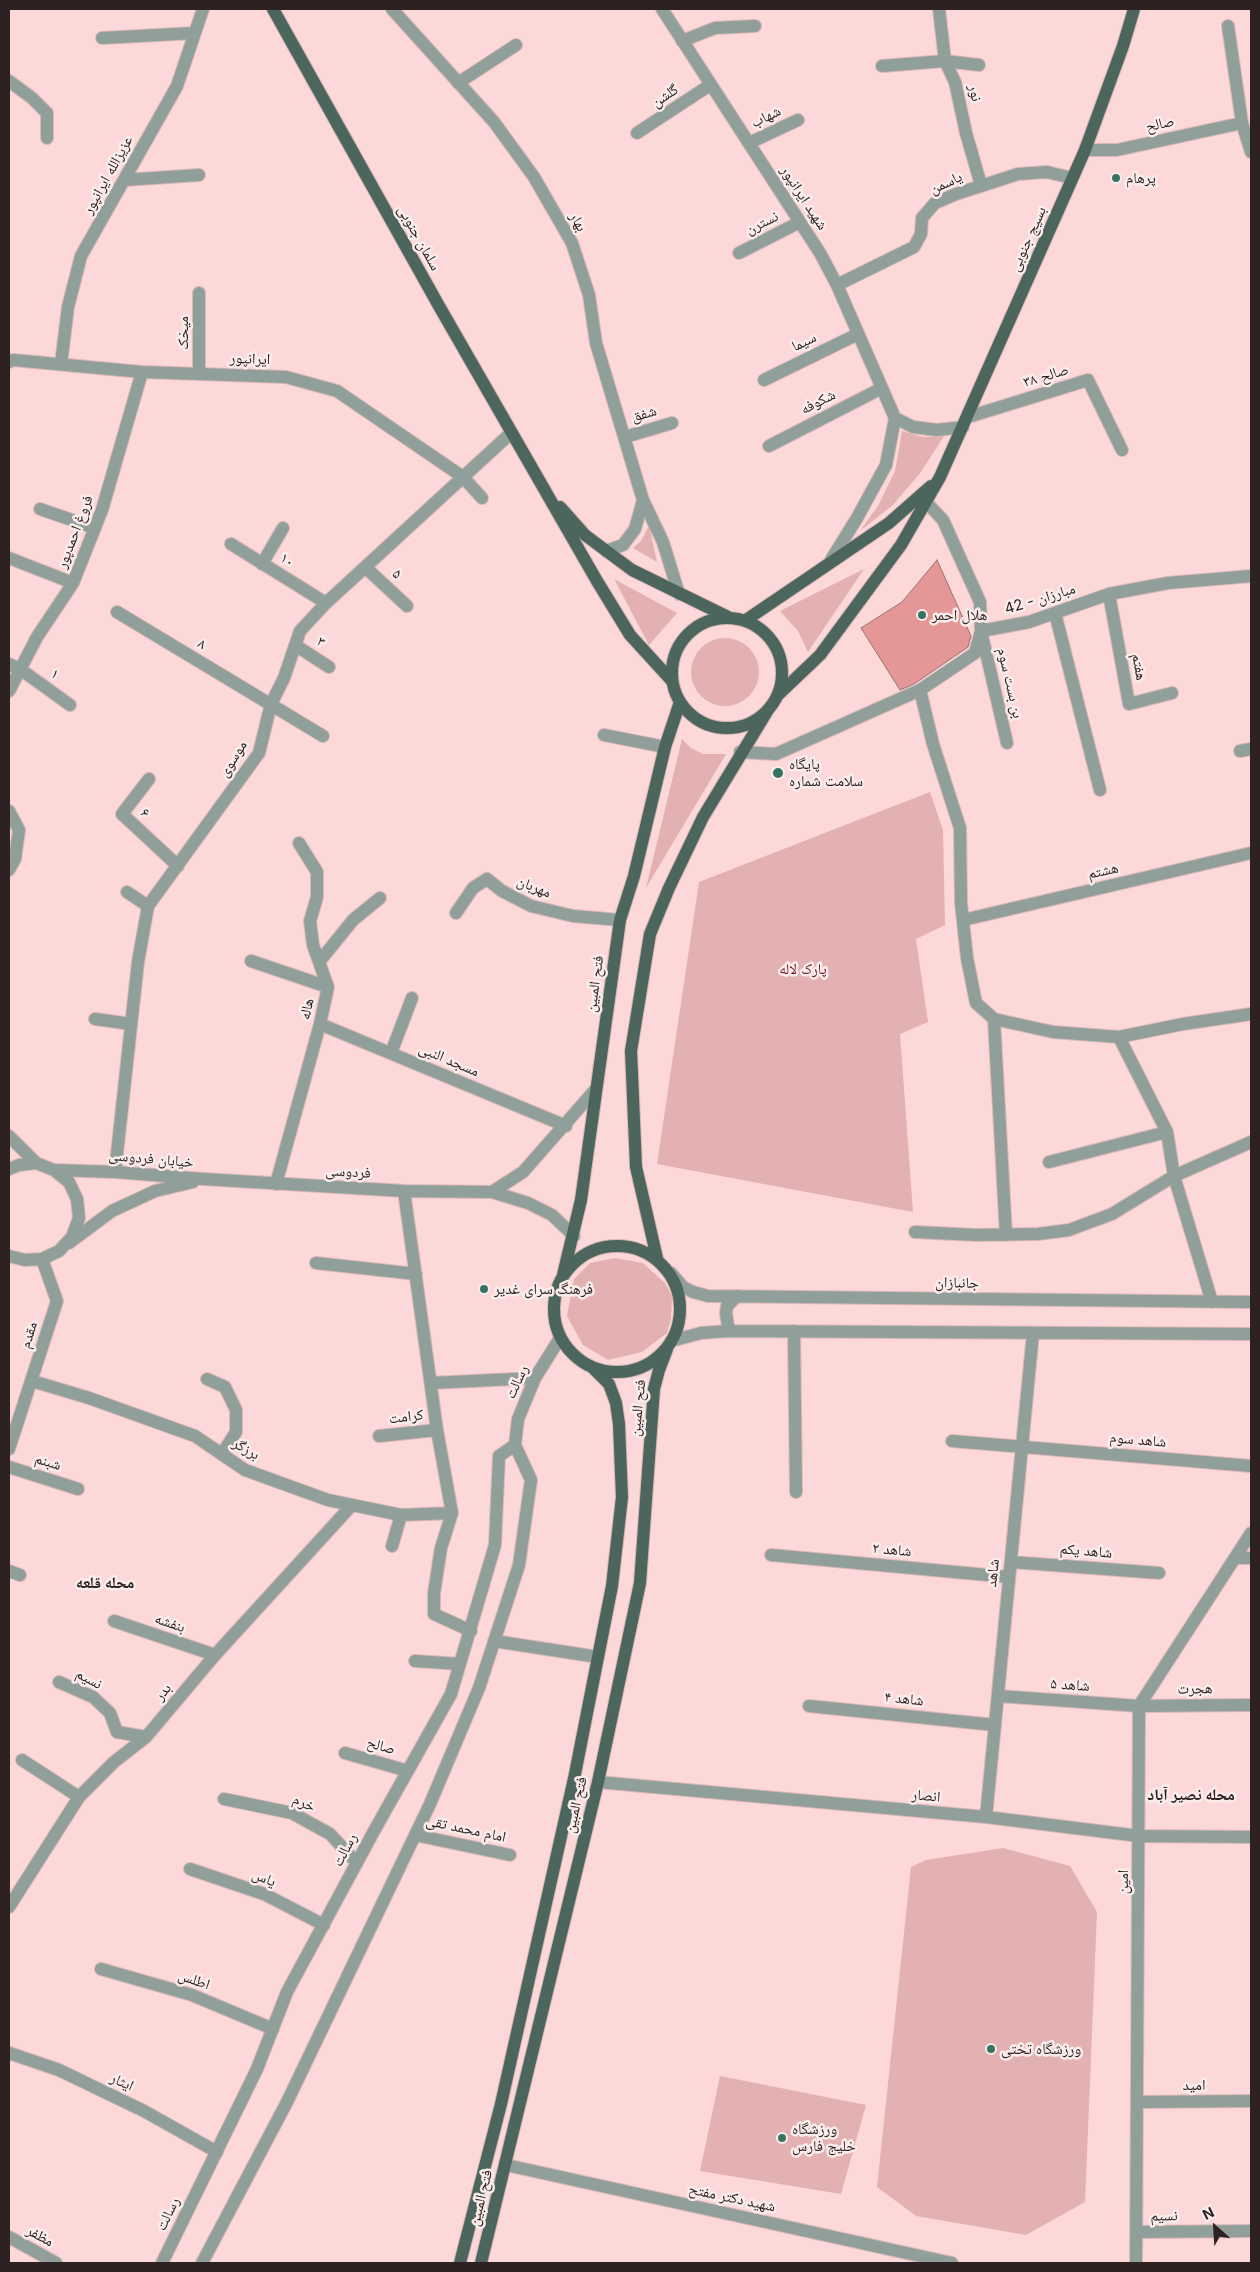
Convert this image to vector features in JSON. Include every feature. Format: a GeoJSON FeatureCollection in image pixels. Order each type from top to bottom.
{"type":"FeatureCollection","features":[{"type":"Feature","properties":{"kind":"main road","name":"سلمان جنوبی"},"geometry":{"type":"LineString","coordinates":[[273,9],[539,482]]}},
{"type":"Feature","properties":{"kind":"main road","name":"بسیج جنوبی"},"geometry":{"type":"LineString","coordinates":[[777,696],[820,655],[901,545],[940,477],[1085,150],[1123,46],[1134,9]]}},
{"type":"Feature","properties":{"kind":"main road"},"geometry":{"type":"LineString","coordinates":[[746,620],[889,523],[940,477]]}},
{"type":"Feature","properties":{"kind":"main road"},"geometry":{"type":"LineString","coordinates":[[539,482],[584,535],[632,570],[728,617],[746,620],[762,629],[774,643],[781,660],[782,678],[777,696],[740,752],[703,818],[669,888],[650,934],[632,1051],[636,1167],[657,1258]]}},
{"type":"Feature","properties":{"kind":"main road"},"geometry":{"type":"LineString","coordinates":[[539,482],[630,635],[672,681]]}},
{"type":"Feature","properties":{"kind":"main road"},"geometry":{"type":"LineString","coordinates":[[728,617],[709,620],[692,630],[680,644],[672,662],[672,681],[680,702],[691,715],[705,724],[722,728],[739,727],[755,720],[768,710]]}},
{"type":"Feature","properties":{"kind":"main road","name":"فتح المبین"},"geometry":{"type":"LineString","coordinates":[[563,1275],[574,1236],[589,1143],[620,920],[634,876],[665,747],[680,702]]}},
{"type":"Feature","properties":{"kind":"main road"},"geometry":{"type":"LineString","coordinates":[[619,1245],[639,1248],[657,1258],[671,1273],[679,1291],[682,1311],[677,1331],[669,1345],[652,1362],[633,1370],[613,1372],[592,1367],[573,1355],[560,1338],[554,1317],[555,1295],[563,1275],[578,1258],[597,1248],[619,1245]]}},
{"type":"Feature","properties":{"kind":"main road","name":"فتح المبین"},"geometry":{"type":"LineString","coordinates":[[481,2263],[598,1782],[640,1582],[654,1388],[669,1345]]}},
{"type":"Feature","properties":{"kind":"main road","name":"فتح المبین"},"geometry":{"type":"LineString","coordinates":[[460,2263],[486,2161],[575,1774],[612,1586],[622,1497],[620,1424],[616,1403],[609,1384],[592,1367]]}},
{"type":"Feature","properties":{"kind":"main road"},"geometry":{"type":"LineString","coordinates":[[486,2161],[506,2164]]}},
{"type":"Feature","properties":{"kind":"street","name":"عزیزالله ایرانپور"},"geometry":{"type":"LineString","coordinates":[[61,364],[68,307],[81,256],[177,86],[204,9]]}},
{"type":"Feature","properties":{"kind":"street","name":"شهید ایرانپور"},"geometry":{"type":"LineString","coordinates":[[662,9],[820,253],[837,285],[895,418]]}},
{"type":"Feature","properties":{"kind":"street","name":"نور"},"geometry":{"type":"LineString","coordinates":[[938,9],[945,61],[955,82],[966,133],[981,185]]}},
{"type":"Feature","properties":{"kind":"street","name":"بهار"},"geometry":{"type":"LineString","coordinates":[[397,10],[458,83],[494,122],[534,177],[572,243],[589,295],[596,342],[643,500],[663,542],[679,594]]}},
{"type":"Feature","properties":{"kind":"street"},"geometry":{"type":"LineString","coordinates":[[682,41],[715,28],[755,26]]}},
{"type":"Feature","properties":{"kind":"street"},"geometry":{"type":"LineString","coordinates":[[1228,26],[1242,123],[1251,152]]}},
{"type":"Feature","properties":{"kind":"street"},"geometry":{"type":"LineString","coordinates":[[102,38],[195,33]]}},
{"type":"Feature","properties":{"kind":"street"},"geometry":{"type":"LineString","coordinates":[[458,83],[516,45]]}},
{"type":"Feature","properties":{"kind":"street"},"geometry":{"type":"LineString","coordinates":[[882,66],[945,61],[979,65]]}},
{"type":"Feature","properties":{"kind":"street"},"geometry":{"type":"LineString","coordinates":[[9,82],[14,83],[47,113],[47,138]]}},
{"type":"Feature","properties":{"kind":"street","name":"گلشن"},"geometry":{"type":"LineString","coordinates":[[637,134],[710,85]]}},
{"type":"Feature","properties":{"kind":"street","name":"شهاب"},"geometry":{"type":"LineString","coordinates":[[748,144],[798,120]]}},
{"type":"Feature","properties":{"kind":"street","name":"صالح"},"geometry":{"type":"LineString","coordinates":[[1085,150],[1117,150],[1242,123]]}},
{"type":"Feature","properties":{"kind":"street","name":"یاسمن"},"geometry":{"type":"LineString","coordinates":[[837,285],[914,248],[921,234],[922,218],[935,203],[981,185],[1018,174],[1047,172],[1072,178]]}},
{"type":"Feature","properties":{"kind":"street"},"geometry":{"type":"LineString","coordinates":[[124,180],[198,175]]}},
{"type":"Feature","properties":{"kind":"street","name":"نسترن"},"geometry":{"type":"LineString","coordinates":[[739,253],[800,222]]}},
{"type":"Feature","properties":{"kind":"street","name":"میخک"},"geometry":{"type":"LineString","coordinates":[[199,293],[199,374]]}},
{"type":"Feature","properties":{"kind":"street","name":"سیما"},"geometry":{"type":"LineString","coordinates":[[764,380],[858,334]]}},
{"type":"Feature","properties":{"kind":"street","name":"ایرانپور"},"geometry":{"type":"LineString","coordinates":[[9,362],[14,360],[142,372],[286,376],[337,391],[463,477],[482,498]]}},
{"type":"Feature","properties":{"kind":"street","name":"فروغ احمدپور"},"geometry":{"type":"LineString","coordinates":[[9,691],[14,667],[37,637],[73,583],[95,528],[142,372]]}},
{"type":"Feature","properties":{"kind":"street","name":"صالح ۳۸"},"geometry":{"type":"LineString","coordinates":[[966,422],[1088,380],[1122,450]]}},
{"type":"Feature","properties":{"kind":"street","name":"شکوفه"},"geometry":{"type":"LineString","coordinates":[[769,446],[882,388]]}},
{"type":"Feature","properties":{"kind":"street"},"geometry":{"type":"LineString","coordinates":[[832,560],[886,465],[895,418],[913,427],[936,430],[966,422]]}},
{"type":"Feature","properties":{"kind":"street","name":"شفق"},"geometry":{"type":"LineString","coordinates":[[625,437],[672,423]]}},
{"type":"Feature","properties":{"kind":"street","name":"موسوی"},"geometry":{"type":"LineString","coordinates":[[115,1172],[138,962],[148,906],[259,753],[271,704],[284,678],[300,631],[364,567],[511,433]]}},
{"type":"Feature","properties":{"kind":"street"},"geometry":{"type":"LineString","coordinates":[[606,551],[623,545],[635,529],[643,500]]}},
{"type":"Feature","properties":{"kind":"street","name":"مبارزان - 42"},"geometry":{"type":"LineString","coordinates":[[926,502],[943,520],[980,602],[981,631],[1029,622],[1110,594],[1168,583],[1251,576]]}},
{"type":"Feature","properties":{"kind":"street"},"geometry":{"type":"LineString","coordinates":[[40,509],[95,528]]}},
{"type":"Feature","properties":{"kind":"street"},"geometry":{"type":"LineString","coordinates":[[262,564],[283,528]]}},
{"type":"Feature","properties":{"kind":"street","name":"۱۰"},"geometry":{"type":"LineString","coordinates":[[231,544],[326,603]]}},
{"type":"Feature","properties":{"kind":"street"},"geometry":{"type":"LineString","coordinates":[[9,558],[73,583]]}},
{"type":"Feature","properties":{"kind":"street","name":"۵"},"geometry":{"type":"LineString","coordinates":[[364,567],[407,606]]}},
{"type":"Feature","properties":{"kind":"street","name":"هفتم"},"geometry":{"type":"LineString","coordinates":[[1110,594],[1129,704],[1172,693]]}},
{"type":"Feature","properties":{"kind":"street","name":"۸"},"geometry":{"type":"LineString","coordinates":[[117,612],[271,704]]}},
{"type":"Feature","properties":{"kind":"street"},"geometry":{"type":"LineString","coordinates":[[1055,613],[1100,790]]}},
{"type":"Feature","properties":{"kind":"street"},"geometry":{"type":"LineString","coordinates":[[740,752],[776,754],[920,690],[975,653],[981,631]]}},
{"type":"Feature","properties":{"kind":"street","name":"بن بست سوم"},"geometry":{"type":"LineString","coordinates":[[981,631],[1007,743]]}},
{"type":"Feature","properties":{"kind":"street","name":"۳"},"geometry":{"type":"LineString","coordinates":[[295,645],[329,666]]}},
{"type":"Feature","properties":{"kind":"street","name":"۱"},"geometry":{"type":"LineString","coordinates":[[14,667],[70,705]]}},
{"type":"Feature","properties":{"kind":"street"},"geometry":{"type":"LineString","coordinates":[[920,690],[933,744],[960,828],[962,920],[976,1003],[994,1019],[1052,1032],[1119,1036],[1251,1014]]}},
{"type":"Feature","properties":{"kind":"street"},"geometry":{"type":"LineString","coordinates":[[271,704],[323,736]]}},
{"type":"Feature","properties":{"kind":"street"},"geometry":{"type":"LineString","coordinates":[[604,735],[665,747]]}},
{"type":"Feature","properties":{"kind":"street","name":"۶"},"geometry":{"type":"LineString","coordinates":[[149,779],[122,814],[178,866]]}},
{"type":"Feature","properties":{"kind":"street"},"geometry":{"type":"LineString","coordinates":[[9,811],[19,830],[15,859],[9,870]]}},
{"type":"Feature","properties":{"kind":"street","name":"هاله"},"geometry":{"type":"LineString","coordinates":[[276,1184],[320,1024],[328,987],[313,945],[310,921],[317,897],[317,872],[299,843]]}},
{"type":"Feature","properties":{"kind":"street","name":"هشتم"},"geometry":{"type":"LineString","coordinates":[[962,920],[1251,853]]}},
{"type":"Feature","properties":{"kind":"street","name":"مهربان"},"geometry":{"type":"LineString","coordinates":[[456,913],[473,888],[487,879],[502,891],[531,906],[574,916],[620,920]]}},
{"type":"Feature","properties":{"kind":"street"},"geometry":{"type":"LineString","coordinates":[[127,892],[148,906]]}},
{"type":"Feature","properties":{"kind":"street"},"geometry":{"type":"LineString","coordinates":[[319,962],[353,920],[380,898]]}},
{"type":"Feature","properties":{"kind":"street"},"geometry":{"type":"LineString","coordinates":[[251,961],[328,987]]}},
{"type":"Feature","properties":{"kind":"street"},"geometry":{"type":"LineString","coordinates":[[391,1053],[412,998]]}},
{"type":"Feature","properties":{"kind":"street"},"geometry":{"type":"LineString","coordinates":[[95,1019],[131,1024]]}},
{"type":"Feature","properties":{"kind":"street"},"geometry":{"type":"LineString","coordinates":[[994,1019],[1006,1235]]}},
{"type":"Feature","properties":{"kind":"street","name":"مسجد النبی"},"geometry":{"type":"LineString","coordinates":[[320,1024],[566,1126]]}},
{"type":"Feature","properties":{"kind":"street"},"geometry":{"type":"LineString","coordinates":[[1119,1036],[1167,1132],[1174,1176],[1212,1302]]}},
{"type":"Feature","properties":{"kind":"street"},"geometry":{"type":"LineString","coordinates":[[492,1192],[523,1172],[566,1126],[595,1090]]}},
{"type":"Feature","properties":{"kind":"street"},"geometry":{"type":"LineString","coordinates":[[1049,1162],[1167,1132]]}},
{"type":"Feature","properties":{"kind":"street"},"geometry":{"type":"LineString","coordinates":[[9,1136],[36,1164]]}},
{"type":"Feature","properties":{"kind":"street"},"geometry":{"type":"LineString","coordinates":[[915,1232],[1006,1235],[1038,1234],[1069,1230],[1112,1214],[1174,1176],[1251,1142]]}},
{"type":"Feature","properties":{"kind":"street"},"geometry":{"type":"LineString","coordinates":[[9,1169],[19,1164],[36,1164],[54,1170],[69,1182],[77,1199],[79,1218],[72,1237],[59,1251]]}},
{"type":"Feature","properties":{"kind":"street","name":"خیابان فردوسی"},"geometry":{"type":"LineString","coordinates":[[54,1170],[115,1172],[203,1180]]}},
{"type":"Feature","properties":{"kind":"street","name":"فردوسی"},"geometry":{"type":"LineString","coordinates":[[203,1180],[404,1191],[492,1192],[528,1203],[552,1215],[574,1236]]}},
{"type":"Feature","properties":{"kind":"street","name":"خیابان فردوسی"},"geometry":{"type":"LineString","coordinates":[[42,1259],[59,1251],[112,1211],[155,1192],[203,1180]]}},
{"type":"Feature","properties":{"kind":"street"},"geometry":{"type":"LineString","coordinates":[[404,1191],[437,1430],[452,1512],[441,1548],[434,1593],[434,1614],[470,1631]]}},
{"type":"Feature","properties":{"kind":"street"},"geometry":{"type":"LineString","coordinates":[[9,1256],[25,1260],[42,1259]]}},
{"type":"Feature","properties":{"kind":"street","name":"مقدم"},"geometry":{"type":"LineString","coordinates":[[9,1449],[57,1301],[42,1259]]}},
{"type":"Feature","properties":{"kind":"street"},"geometry":{"type":"LineString","coordinates":[[316,1263],[416,1274]]}},
{"type":"Feature","properties":{"kind":"street","name":"جانبازان"},"geometry":{"type":"LineString","coordinates":[[671,1273],[683,1287],[708,1296],[1251,1302]]}},
{"type":"Feature","properties":{"kind":"street"},"geometry":{"type":"LineString","coordinates":[[732,1331],[728,1326],[727,1306],[737,1296]]}},
{"type":"Feature","properties":{"kind":"street"},"geometry":{"type":"LineString","coordinates":[[669,1345],[701,1333],[732,1331],[1251,1334]]}},
{"type":"Feature","properties":{"kind":"street"},"geometry":{"type":"LineString","coordinates":[[794,1331],[796,1492]]}},
{"type":"Feature","properties":{"kind":"street","name":"شاهد"},"geometry":{"type":"LineString","coordinates":[[986,1818],[1033,1333]]}},
{"type":"Feature","properties":{"kind":"street","name":"رسالت"},"geometry":{"type":"LineString","coordinates":[[162,2263],[258,2070],[287,1992],[451,1694],[495,1545],[499,1456],[515,1445],[518,1419],[535,1378],[560,1338]]}},
{"type":"Feature","properties":{"kind":"street"},"geometry":{"type":"LineString","coordinates":[[431,1383],[535,1378]]}},
{"type":"Feature","properties":{"kind":"street"},"geometry":{"type":"LineString","coordinates":[[207,1379],[225,1387],[236,1410],[236,1432],[222,1454]]}},
{"type":"Feature","properties":{"kind":"street","name":"برزگر"},"geometry":{"type":"LineString","coordinates":[[32,1381],[90,1398],[195,1436],[245,1470],[328,1500],[401,1515],[452,1512]]}},
{"type":"Feature","properties":{"kind":"street","name":"کرامت"},"geometry":{"type":"LineString","coordinates":[[379,1436],[437,1430]]}},
{"type":"Feature","properties":{"kind":"street","name":"شاهد سوم"},"geometry":{"type":"LineString","coordinates":[[952,1441],[1251,1466]]}},
{"type":"Feature","properties":{"kind":"street"},"geometry":{"type":"LineString","coordinates":[[202,2263],[287,2102],[415,1835],[479,1688],[519,1565],[531,1480],[515,1445]]}},
{"type":"Feature","properties":{"kind":"street","name":"شبنم"},"geometry":{"type":"LineString","coordinates":[[9,1467],[78,1488]]}},
{"type":"Feature","properties":{"kind":"street","name":"بدر"},"geometry":{"type":"LineString","coordinates":[[9,1907],[79,1797],[114,1762],[146,1736],[215,1655],[352,1505]]}},
{"type":"Feature","properties":{"kind":"street"},"geometry":{"type":"LineString","coordinates":[[392,1546],[401,1515]]}},
{"type":"Feature","properties":{"kind":"street"},"geometry":{"type":"LineString","coordinates":[[1139,1706],[1251,1533]]}},
{"type":"Feature","properties":{"kind":"street","name":"شاهد ۲"},"geometry":{"type":"LineString","coordinates":[[771,1555],[1009,1577]]}},
{"type":"Feature","properties":{"kind":"street"},"geometry":{"type":"LineString","coordinates":[[1235,1558],[1251,1558]]}},
{"type":"Feature","properties":{"kind":"street","name":"شاهد یکم"},"geometry":{"type":"LineString","coordinates":[[1011,1562],[1159,1573]]}},
{"type":"Feature","properties":{"kind":"street","name":"بنفشه"},"geometry":{"type":"LineString","coordinates":[[114,1621],[215,1655]]}},
{"type":"Feature","properties":{"kind":"street"},"geometry":{"type":"LineString","coordinates":[[494,1641],[598,1657]]}},
{"type":"Feature","properties":{"kind":"street"},"geometry":{"type":"LineString","coordinates":[[415,1661],[460,1664]]}},
{"type":"Feature","properties":{"kind":"street","name":"نسیم"},"geometry":{"type":"LineString","coordinates":[[60,1682],[93,1697],[110,1713],[117,1732],[146,1736]]}},
{"type":"Feature","properties":{"kind":"street","name":"شاهد ۵"},"geometry":{"type":"LineString","coordinates":[[998,1696],[1139,1706]]}},
{"type":"Feature","properties":{"kind":"street","name":"هجرت"},"geometry":{"type":"LineString","coordinates":[[1139,1706],[1251,1704]]}},
{"type":"Feature","properties":{"kind":"street","name":"شاهد ۴"},"geometry":{"type":"LineString","coordinates":[[809,1706],[995,1725]]}},
{"type":"Feature","properties":{"kind":"street","name":"امین"},"geometry":{"type":"LineString","coordinates":[[1136,2263],[1139,1706]]}},
{"type":"Feature","properties":{"kind":"street","name":"صالح"},"geometry":{"type":"LineString","coordinates":[[345,1753],[408,1771]]}},
{"type":"Feature","properties":{"kind":"street"},"geometry":{"type":"LineString","coordinates":[[22,1760],[79,1797]]}},
{"type":"Feature","properties":{"kind":"street","name":"انصار"},"geometry":{"type":"LineString","coordinates":[[598,1782],[986,1818],[1139,1836],[1251,1837]]}},
{"type":"Feature","properties":{"kind":"street","name":"خرم"},"geometry":{"type":"LineString","coordinates":[[224,1799],[292,1813],[330,1834],[357,1863]]}},
{"type":"Feature","properties":{"kind":"street","name":"امام محمد تقی"},"geometry":{"type":"LineString","coordinates":[[415,1835],[510,1855]]}},
{"type":"Feature","properties":{"kind":"street","name":"یاس"},"geometry":{"type":"LineString","coordinates":[[190,1869],[264,1894],[324,1924]]}},
{"type":"Feature","properties":{"kind":"street","name":"اطلس"},"geometry":{"type":"LineString","coordinates":[[101,1969],[192,1994],[273,2029]]}},
{"type":"Feature","properties":{"kind":"street","name":"ایثار"},"geometry":{"type":"LineString","coordinates":[[9,2053],[59,2070],[144,2111],[217,2152]]}},
{"type":"Feature","properties":{"kind":"street","name":"امید"},"geometry":{"type":"LineString","coordinates":[[1137,2102],[1251,2101]]}},
{"type":"Feature","properties":{"kind":"street","name":"شهید دکتر مفتح"},"geometry":{"type":"LineString","coordinates":[[506,2164],[952,2263]]}},
{"type":"Feature","properties":{"kind":"street","name":"نسیم"},"geometry":{"type":"LineString","coordinates":[[1136,2232],[1251,2231]]}},
{"type":"Feature","properties":{"kind":"street","name":"مظفر"},"geometry":{"type":"LineString","coordinates":[[9,2237],[56,2263]]}},
{"type":"Feature","properties":{"kind":"green space"},"geometry":{"type":"Polygon","coordinates":[[[902,431],[923,437],[944,436],[921,472],[893,505],[860,531],[878,506],[895,471],[902,431]]]}},
{"type":"Feature","properties":{"kind":"green space"},"geometry":{"type":"Polygon","coordinates":[[[649,525],[657,562],[633,548],[641,541],[649,525]]]}},
{"type":"Feature","properties":{"kind":"green space"},"geometry":{"type":"Polygon","coordinates":[[[864,569],[808,652],[798,631],[780,611],[864,569]]]}},
{"type":"Feature","properties":{"kind":"green space"},"geometry":{"type":"Polygon","coordinates":[[[614,579],[677,613],[649,645],[614,579]]]}},
{"type":"Feature","properties":{"kind":"green space"},"geometry":{"type":"Polygon","coordinates":[[[725,638],[738,641],[749,648],[756,659],[759,672],[756,685],[749,696],[738,703],[725,706],[712,703],[701,696],[694,685],[691,672],[694,659],[701,648],[712,641],[725,638]]]}},
{"type":"Feature","properties":{"kind":"green space"},"geometry":{"type":"Polygon","coordinates":[[[682,739],[691,748],[703,754],[726,754],[646,888],[682,739]]]}},
{"type":"Feature","properties":{"kind":"green space","name":"پارک لاله"},"geometry":{"type":"Polygon","coordinates":[[[930,792],[943,830],[945,925],[916,939],[928,1022],[900,1034],[913,1212],[657,1164],[699,882],[930,792]]]}},
{"type":"Feature","properties":{"kind":"green space"},"geometry":{"type":"Polygon","coordinates":[[[615,1258],[643,1263],[665,1283],[672,1296],[671,1319],[667,1333],[642,1352],[608,1360],[583,1345],[567,1316],[574,1279],[590,1263],[615,1258]]]}},
{"type":"Feature","properties":{"kind":"green space","name":"ورزشگاه تختی"},"geometry":{"type":"Polygon","coordinates":[[[1003,1848],[1070,1866],[1097,1912],[1085,2202],[1026,2235],[916,2216],[877,2187],[911,1867],[926,1860],[1003,1848]]]}},
{"type":"Feature","properties":{"kind":"green space","name":"ورزشگاه خلیج فارس"},"geometry":{"type":"Polygon","coordinates":[[[720,2076],[866,2105],[841,2194],[700,2171],[720,2076]]]}},
{"type":"Feature","properties":{"kind":"building","name":"هلال احمر"},"geometry":{"type":"Polygon","coordinates":[[[937,560],[971,636],[968,647],[914,684],[900,690],[861,628],[902,602],[937,560]]]}},
{"type":"Feature","properties":{"kind":"place","name":"پرهام"},"geometry":{"type":"Point","coordinates":[1116,178]}},
{"type":"Feature","properties":{"kind":"place","name":"هلال احمر"},"geometry":{"type":"Point","coordinates":[922,615]}},
{"type":"Feature","properties":{"kind":"place","name":"پایگاه سلامت شماره"},"geometry":{"type":"Point","coordinates":[778,773]}},
{"type":"Feature","properties":{"kind":"place","name":"فرهنگ سرای غدیر"},"geometry":{"type":"Point","coordinates":[484,1289]}},
{"type":"Feature","properties":{"kind":"place","name":"ورزشگاه تختی"},"geometry":{"type":"Point","coordinates":[991,2049]}},
{"type":"Feature","properties":{"kind":"place","name":"ورزشگاه خلیج فارس"},"geometry":{"type":"Point","coordinates":[782,2138]}},
{"type":"Feature","properties":{"kind":"district","name":"محله قلعه"},"geometry":{"type":"Point","coordinates":[105,1583]}},
{"type":"Feature","properties":{"kind":"district","name":"محله نصیر آباد"},"geometry":{"type":"Point","coordinates":[1191,1795]}}]}
